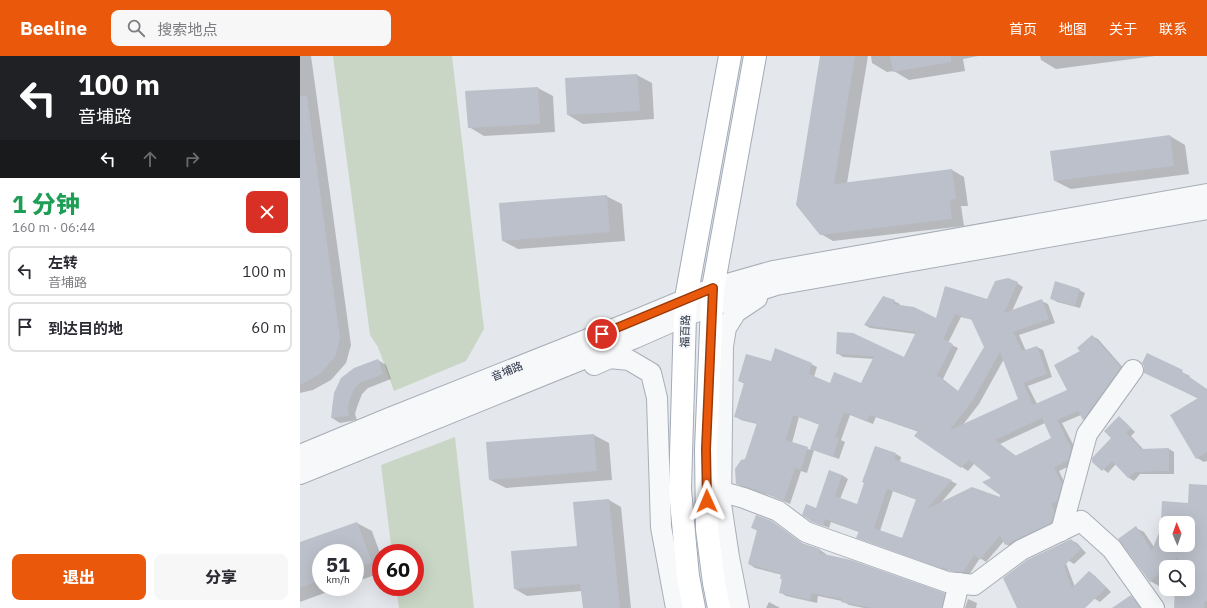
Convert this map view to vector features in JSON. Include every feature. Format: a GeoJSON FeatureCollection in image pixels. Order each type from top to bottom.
{"type":"FeatureCollection","features":[{"type":"Feature","properties":{"kind":"main road","name":"福百路"},"geometry":{"type":"LineString","coordinates":[[694,608],[688,576],[680,490],[686,307],[730,56]]}},
{"type":"Feature","properties":{"kind":"main road"},"geometry":{"type":"LineString","coordinates":[[719,608],[707,529],[714,489],[706,449],[713,297],[755,56]]}},
{"type":"Feature","properties":{"kind":"street"},"geometry":{"type":"LineString","coordinates":[[713,297],[773,271],[1207,194]]}},
{"type":"Feature","properties":{"kind":"street"},"geometry":{"type":"LineString","coordinates":[[713,297],[1207,209]]}},
{"type":"Feature","properties":{"kind":"street"},"geometry":{"type":"LineString","coordinates":[[739,608],[721,504],[714,489],[723,346],[726,328],[736,312],[756,299],[779,292],[1207,217]]}},
{"type":"Feature","properties":{"kind":"street","name":"音埔路"},"geometry":{"type":"LineString","coordinates":[[300,455],[631,322],[686,307],[713,297]]}},
{"type":"Feature","properties":{"kind":"street","name":"音埔路"},"geometry":{"type":"LineString","coordinates":[[300,474],[635,338],[686,307]]}},
{"type":"Feature","properties":{"kind":"street"},"geometry":{"type":"LineString","coordinates":[[300,485],[610,358],[629,360],[651,373],[658,398],[661,527],[676,608]]}},
{"type":"Feature","properties":{"kind":"street"},"geometry":{"type":"LineString","coordinates":[[1061,531],[1087,434],[1133,370]]}},
{"type":"Feature","properties":{"kind":"street"},"geometry":{"type":"LineString","coordinates":[[714,489],[744,498],[778,511],[806,532],[948,582],[974,584],[1021,550],[1081,521],[1112,549],[1154,608]]}},
{"type":"Feature","properties":{"kind":"street"},"geometry":{"type":"LineString","coordinates":[[953,608],[960,583]]}},
{"type":"Feature","properties":{"kind":"green space"},"geometry":{"type":"Polygon","coordinates":[[[333,56],[452,56],[484,329],[466,361],[394,391],[378,347],[370,335],[333,56]]]}},
{"type":"Feature","properties":{"kind":"green space"},"geometry":{"type":"Polygon","coordinates":[[[455,437],[474,608],[399,608],[397,596],[424,596],[424,544],[391,544],[381,465],[455,437]]]}},
{"type":"Feature","properties":{"kind":"building"},"geometry":{"type":"Polygon","coordinates":[[[820,56],[855,56],[834,184],[952,169],[956,199],[950,200],[952,219],[820,235],[796,205],[820,56]]]}},
{"type":"Feature","properties":{"kind":"building"},"geometry":{"type":"Polygon","coordinates":[[[890,56],[951,56],[951,62],[893,72],[890,56]]]}},
{"type":"Feature","properties":{"kind":"building"},"geometry":{"type":"Polygon","coordinates":[[[637,74],[640,111],[567,115],[565,78],[637,74]]]}},
{"type":"Feature","properties":{"kind":"building"},"geometry":{"type":"Polygon","coordinates":[[[538,87],[540,124],[468,128],[465,91],[538,87]]]}},
{"type":"Feature","properties":{"kind":"building"},"geometry":{"type":"Polygon","coordinates":[[[300,96],[307,96],[340,338],[335,357],[320,374],[300,385],[300,96]]]}},
{"type":"Feature","properties":{"kind":"building"},"geometry":{"type":"Polygon","coordinates":[[[1170,135],[1174,166],[1054,181],[1050,151],[1170,135]]]}},
{"type":"Feature","properties":{"kind":"building"},"geometry":{"type":"Polygon","coordinates":[[[607,195],[610,232],[502,241],[499,203],[607,195]]]}},
{"type":"Feature","properties":{"kind":"building"},"geometry":{"type":"Polygon","coordinates":[[[1008,278],[1018,282],[1004,313],[1042,299],[1049,319],[1013,332],[1022,351],[1037,346],[1047,374],[1023,383],[1033,405],[1067,390],[1054,365],[1080,351],[1077,348],[1092,335],[1121,367],[1083,420],[1078,411],[1057,420],[1071,448],[1068,460],[1054,468],[1062,484],[1057,501],[1051,504],[1055,511],[1051,523],[1005,545],[1000,535],[980,560],[974,555],[963,572],[950,571],[943,567],[942,568],[856,538],[859,531],[825,519],[823,526],[812,522],[802,515],[806,504],[816,508],[829,470],[842,475],[835,496],[857,504],[864,483],[862,482],[875,446],[896,453],[894,459],[952,480],[927,509],[972,487],[1000,497],[1000,495],[982,482],[991,478],[969,460],[961,468],[914,436],[918,431],[870,415],[867,421],[844,412],[835,437],[839,438],[833,457],[810,449],[819,424],[793,415],[786,440],[808,447],[801,470],[795,468],[784,501],[736,484],[735,469],[741,460],[745,459],[757,423],[734,417],[744,383],[738,381],[746,354],[771,361],[775,348],[812,363],[809,374],[830,383],[834,372],[861,383],[874,356],[836,354],[837,332],[853,333],[904,357],[916,332],[864,325],[883,296],[895,300],[893,304],[914,307],[936,318],[945,286],[987,299],[995,281],[1008,278]],[[955,314],[943,339],[953,344],[937,375],[958,391],[984,347],[971,319],[955,314]],[[1000,352],[973,400],[950,430],[1018,399],[1000,352]],[[1042,418],[995,440],[1015,456],[1051,438],[1042,418]],[[887,489],[874,528],[902,538],[916,499],[887,489]]]}},
{"type":"Feature","properties":{"kind":"building"},"geometry":{"type":"Polygon","coordinates":[[[1055,281],[1080,289],[1075,306],[1050,299],[1055,281]]]}},
{"type":"Feature","properties":{"kind":"building"},"geometry":{"type":"Polygon","coordinates":[[[1147,353],[1183,370],[1182,372],[1207,389],[1207,452],[1196,459],[1170,415],[1198,398],[1144,373],[1144,366],[1142,363],[1147,353]]]}},
{"type":"Feature","properties":{"kind":"building"},"geometry":{"type":"Polygon","coordinates":[[[378,359],[383,374],[360,383],[354,389],[349,402],[349,416],[331,418],[334,393],[341,378],[354,368],[378,359]]]}},
{"type":"Feature","properties":{"kind":"building"},"geometry":{"type":"Polygon","coordinates":[[[1119,416],[1131,428],[1126,433],[1142,449],[1169,448],[1169,471],[1135,472],[1128,478],[1112,461],[1102,471],[1092,462],[1092,458],[1111,438],[1104,431],[1119,416]]]}},
{"type":"Feature","properties":{"kind":"building"},"geometry":{"type":"Polygon","coordinates":[[[594,434],[597,471],[489,480],[486,442],[594,434]]]}},
{"type":"Feature","properties":{"kind":"building"},"geometry":{"type":"Polygon","coordinates":[[[1189,484],[1207,485],[1207,601],[1205,601],[1204,608],[1174,608],[1175,596],[1195,596],[1195,560],[1178,560],[1178,557],[1175,560],[1159,560],[1159,574],[1150,582],[1118,539],[1136,526],[1152,550],[1159,533],[1159,552],[1195,552],[1195,516],[1161,516],[1162,501],[1188,503],[1189,484]]]}},
{"type":"Feature","properties":{"kind":"building"},"geometry":{"type":"Polygon","coordinates":[[[609,499],[620,608],[583,608],[580,584],[514,589],[511,551],[577,546],[573,502],[609,499]]]}},
{"type":"Feature","properties":{"kind":"building"},"geometry":{"type":"Polygon","coordinates":[[[756,515],[772,521],[802,543],[820,549],[819,553],[851,560],[945,593],[942,608],[872,608],[841,602],[842,599],[812,593],[810,600],[779,593],[782,579],[780,579],[781,574],[748,564],[757,530],[751,528],[756,515]]]}},
{"type":"Feature","properties":{"kind":"building"},"geometry":{"type":"Polygon","coordinates":[[[357,522],[372,562],[364,565],[364,544],[312,544],[312,583],[300,588],[300,542],[357,522]]]}},
{"type":"Feature","properties":{"kind":"building"},"geometry":{"type":"Polygon","coordinates":[[[1071,539],[1081,549],[1064,566],[1072,588],[1089,571],[1106,588],[1085,608],[1017,608],[1003,578],[1027,560],[1071,539]]]}},
{"type":"Feature","properties":{"kind":"building"},"geometry":{"type":"Polygon","coordinates":[[[1131,595],[1140,608],[1112,608],[1131,595]]]}},
{"type":"Feature","properties":{"kind":"route"},"geometry":{"type":"LineString","coordinates":[[602,334],[713,288],[706,449],[707,501]]}}]}
